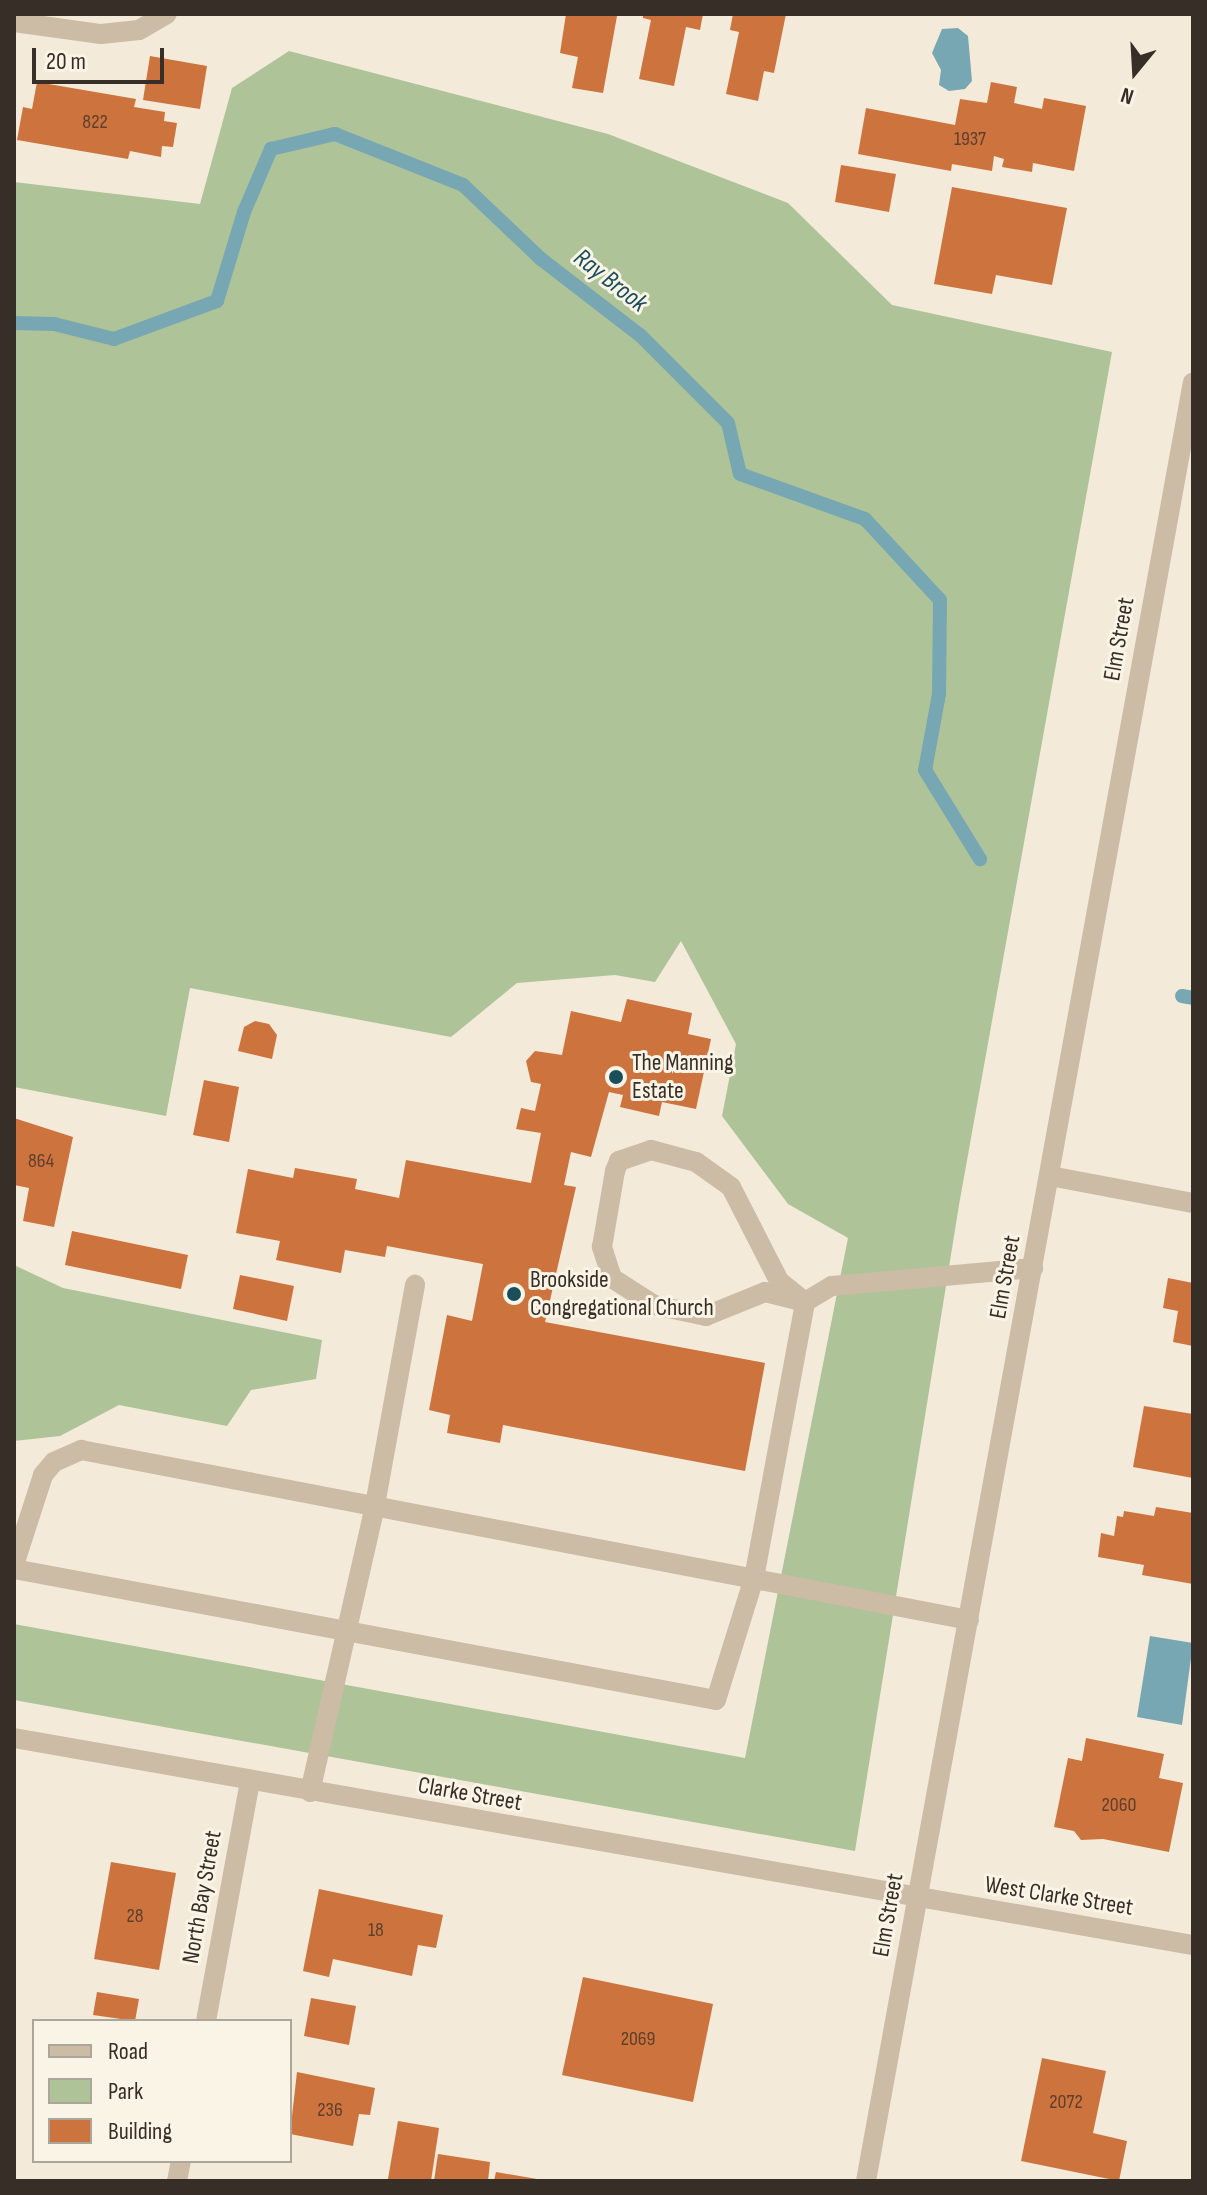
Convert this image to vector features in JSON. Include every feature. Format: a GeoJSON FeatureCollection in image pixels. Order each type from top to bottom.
{"type":"FeatureCollection","features":[{"type":"Feature","properties":{"kind":"street"},"geometry":{"type":"LineString","coordinates":[[14,22],[101,34],[139,30],[167,14]]}},
{"type":"Feature","properties":{"kind":"street","name":"Elm Street"},"geometry":{"type":"LineString","coordinates":[[866,2181],[1187,439],[1193,382]]}},
{"type":"Feature","properties":{"kind":"street"},"geometry":{"type":"LineString","coordinates":[[805,1302],[779,1281],[748,1215],[719,1175],[668,1153],[651,1150],[619,1161],[602,1247],[612,1278],[635,1296],[706,1316],[765,1292],[805,1302],[832,1286],[1033,1268]]}},
{"type":"Feature","properties":{"kind":"street"},"geometry":{"type":"LineString","coordinates":[[1050,1176],[1193,1203]]}},
{"type":"Feature","properties":{"kind":"street"},"geometry":{"type":"LineString","coordinates":[[310,1792],[375,1505],[415,1285]]}},
{"type":"Feature","properties":{"kind":"street"},"geometry":{"type":"LineString","coordinates":[[805,1302],[754,1578],[716,1700],[348,1633],[14,1567],[43,1475],[69,1452],[375,1505],[754,1578],[969,1620]]}},
{"type":"Feature","properties":{"kind":"street","name":"Clarke Street"},"geometry":{"type":"LineString","coordinates":[[14,1738],[917,1898]]}},
{"type":"Feature","properties":{"kind":"street","name":"North Bay Street"},"geometry":{"type":"LineString","coordinates":[[206,2019],[250,1782]]}},
{"type":"Feature","properties":{"kind":"street","name":"West Clarke Street"},"geometry":{"type":"LineString","coordinates":[[917,1898],[1193,1945]]}},
{"type":"Feature","properties":{"kind":"green space"},"geometry":{"type":"Polygon","coordinates":[[[289,51],[608,134],[788,203],[892,305],[1112,352],[959,1205],[855,1851],[14,1700],[14,1624],[745,1758],[848,1238],[788,1204],[722,1116],[736,1044],[681,941],[655,982],[615,975],[517,983],[451,1037],[190,988],[166,1116],[14,1087],[14,182],[200,204],[232,88],[289,51]]]}},
{"type":"Feature","properties":{"kind":"green space"},"geometry":{"type":"Polygon","coordinates":[[[14,1265],[63,1288],[322,1340],[316,1379],[251,1390],[227,1426],[119,1405],[60,1436],[14,1441],[14,1265]]]}},
{"type":"Feature","properties":{"kind":"water"},"geometry":{"type":"Polygon","coordinates":[[[958,28],[968,36],[972,81],[965,89],[949,91],[939,85],[941,70],[932,53],[942,29],[958,28]]]}},
{"type":"Feature","properties":{"kind":"water"},"geometry":{"type":"Polygon","coordinates":[[[1150,1636],[1193,1643],[1182,1725],[1137,1717],[1150,1636]]]}},
{"type":"Feature","properties":{"kind":"building"},"geometry":{"type":"Polygon","coordinates":[[[566,14],[629,14],[617,16],[603,93],[572,88],[578,57],[560,53],[566,14]]]}},
{"type":"Feature","properties":{"kind":"building"},"geometry":{"type":"Polygon","coordinates":[[[643,14],[703,14],[700,30],[686,27],[674,86],[639,79],[651,20],[643,18],[643,14]]]}},
{"type":"Feature","properties":{"kind":"building"},"geometry":{"type":"Polygon","coordinates":[[[733,14],[786,14],[774,73],[764,71],[758,101],[726,94],[739,32],[730,30],[733,14]]]}},
{"type":"Feature","properties":{"kind":"building"},"geometry":{"type":"Polygon","coordinates":[[[150,56],[207,66],[200,109],[143,100],[150,56]]]}},
{"type":"Feature","properties":{"kind":"building"},"geometry":{"type":"Polygon","coordinates":[[[37,82],[136,99],[134,107],[165,112],[164,121],[177,123],[173,147],[162,146],[161,157],[130,151],[128,159],[17,140],[23,107],[32,109],[37,82]]]}},
{"type":"Feature","properties":{"kind":"building"},"geometry":{"type":"Polygon","coordinates":[[[991,82],[1017,87],[1014,103],[1042,109],[1044,98],[1086,106],[1074,171],[1033,163],[1032,172],[1002,167],[1004,159],[994,156],[992,171],[952,164],[951,171],[858,154],[866,108],[955,125],[960,99],[987,103],[991,82]]]}},
{"type":"Feature","properties":{"kind":"building"},"geometry":{"type":"Polygon","coordinates":[[[841,165],[896,174],[889,212],[835,202],[841,165]]]}},
{"type":"Feature","properties":{"kind":"building"},"geometry":{"type":"Polygon","coordinates":[[[952,187],[1067,208],[1052,285],[996,275],[992,294],[934,284],[952,187]]]}},
{"type":"Feature","properties":{"kind":"building","name":"Brookside Congregational Church"},"geometry":{"type":"Polygon","coordinates":[[[627,999],[692,1013],[688,1034],[711,1039],[696,1109],[662,1102],[659,1116],[620,1107],[623,1095],[609,1092],[591,1157],[571,1152],[564,1185],[576,1187],[545,1322],[765,1363],[745,1471],[503,1425],[500,1443],[447,1433],[450,1415],[429,1410],[447,1315],[472,1321],[483,1264],[387,1246],[385,1257],[345,1250],[341,1273],[276,1260],[280,1241],[236,1233],[248,1169],[293,1178],[295,1168],[357,1179],[355,1189],[399,1198],[406,1160],[531,1183],[541,1133],[516,1129],[521,1108],[535,1111],[541,1084],[531,1082],[526,1061],[535,1051],[562,1055],[571,1011],[621,1022],[627,999]]]}},
{"type":"Feature","properties":{"kind":"building"},"geometry":{"type":"Polygon","coordinates":[[[255,1021],[269,1024],[277,1035],[272,1059],[238,1051],[244,1027],[255,1021]]]}},
{"type":"Feature","properties":{"kind":"building"},"geometry":{"type":"Polygon","coordinates":[[[204,1080],[239,1087],[229,1142],[193,1135],[204,1080]]]}},
{"type":"Feature","properties":{"kind":"building"},"geometry":{"type":"Polygon","coordinates":[[[14,1118],[73,1137],[54,1227],[23,1221],[29,1188],[14,1185],[14,1118]]]}},
{"type":"Feature","properties":{"kind":"building"},"geometry":{"type":"Polygon","coordinates":[[[72,1231],[188,1255],[181,1289],[65,1265],[72,1231]]]}},
{"type":"Feature","properties":{"kind":"building"},"geometry":{"type":"Polygon","coordinates":[[[240,1275],[294,1286],[287,1321],[233,1309],[240,1275]]]}},
{"type":"Feature","properties":{"kind":"building"},"geometry":{"type":"Polygon","coordinates":[[[1168,1278],[1193,1283],[1193,1346],[1173,1342],[1178,1311],[1163,1308],[1168,1278]]]}},
{"type":"Feature","properties":{"kind":"building"},"geometry":{"type":"Polygon","coordinates":[[[1144,1406],[1193,1414],[1193,1478],[1133,1467],[1144,1406]]]}},
{"type":"Feature","properties":{"kind":"building"},"geometry":{"type":"Polygon","coordinates":[[[1156,1507],[1193,1513],[1193,1584],[1142,1575],[1144,1565],[1098,1557],[1101,1533],[1114,1536],[1117,1516],[1123,1517],[1124,1511],[1154,1516],[1156,1507]]]}},
{"type":"Feature","properties":{"kind":"building"},"geometry":{"type":"Polygon","coordinates":[[[1086,1738],[1164,1754],[1159,1778],[1183,1783],[1169,1852],[1103,1839],[1081,1840],[1074,1831],[1054,1827],[1068,1758],[1082,1761],[1086,1738]]]}},
{"type":"Feature","properties":{"kind":"building"},"geometry":{"type":"Polygon","coordinates":[[[111,1862],[176,1873],[159,1970],[94,1959],[111,1862]]]}},
{"type":"Feature","properties":{"kind":"building"},"geometry":{"type":"Polygon","coordinates":[[[319,1889],[443,1915],[436,1948],[418,1945],[412,1976],[333,1959],[329,1977],[303,1971],[319,1889]]]}},
{"type":"Feature","properties":{"kind":"building"},"geometry":{"type":"Polygon","coordinates":[[[583,1977],[713,2004],[693,2102],[562,2075],[583,1977]]]}},
{"type":"Feature","properties":{"kind":"building"},"geometry":{"type":"Polygon","coordinates":[[[97,1992],[139,1999],[135,2019],[93,2015],[97,1992]]]}},
{"type":"Feature","properties":{"kind":"building"},"geometry":{"type":"Polygon","coordinates":[[[311,1998],[356,2006],[349,2045],[304,2036],[311,1998]]]}},
{"type":"Feature","properties":{"kind":"building"},"geometry":{"type":"Polygon","coordinates":[[[1042,2058],[1106,2071],[1093,2133],[1127,2141],[1119,2181],[1021,2161],[1042,2058]]]}},
{"type":"Feature","properties":{"kind":"building"},"geometry":{"type":"Polygon","coordinates":[[[297,2072],[375,2088],[370,2115],[359,2114],[353,2146],[292,2134],[297,2072]]]}},
{"type":"Feature","properties":{"kind":"building"},"geometry":{"type":"Polygon","coordinates":[[[398,2121],[439,2128],[431,2181],[388,2179],[398,2121]]]}},
{"type":"Feature","properties":{"kind":"building"},"geometry":{"type":"Polygon","coordinates":[[[438,2154],[490,2162],[488,2181],[434,2181],[438,2154]]]}},
{"type":"Feature","properties":{"kind":"building"},"geometry":{"type":"Polygon","coordinates":[[[496,2172],[537,2179],[537,2181],[494,2181],[496,2172]]]}},
{"type":"Feature","properties":{"kind":"waterway","name":"Ray Brook"},"geometry":{"type":"LineString","coordinates":[[14,323],[54,324],[114,339],[217,301],[244,212],[271,149],[335,134],[463,185],[541,259],[641,336],[728,423],[740,474],[865,519],[940,600],[939,694],[925,770],[980,859]]}},
{"type":"Feature","properties":{"kind":"waterway","name":"Ray Brook"},"geometry":{"type":"LineString","coordinates":[[1182,996],[1193,998]]}},
{"type":"Feature","properties":{"kind":"place","name":"The Manning Estate"},"geometry":{"type":"Point","coordinates":[616,1077]}},
{"type":"Feature","properties":{"kind":"place","name":"Brookside Congregational Church"},"geometry":{"type":"Point","coordinates":[514,1294]}}]}
